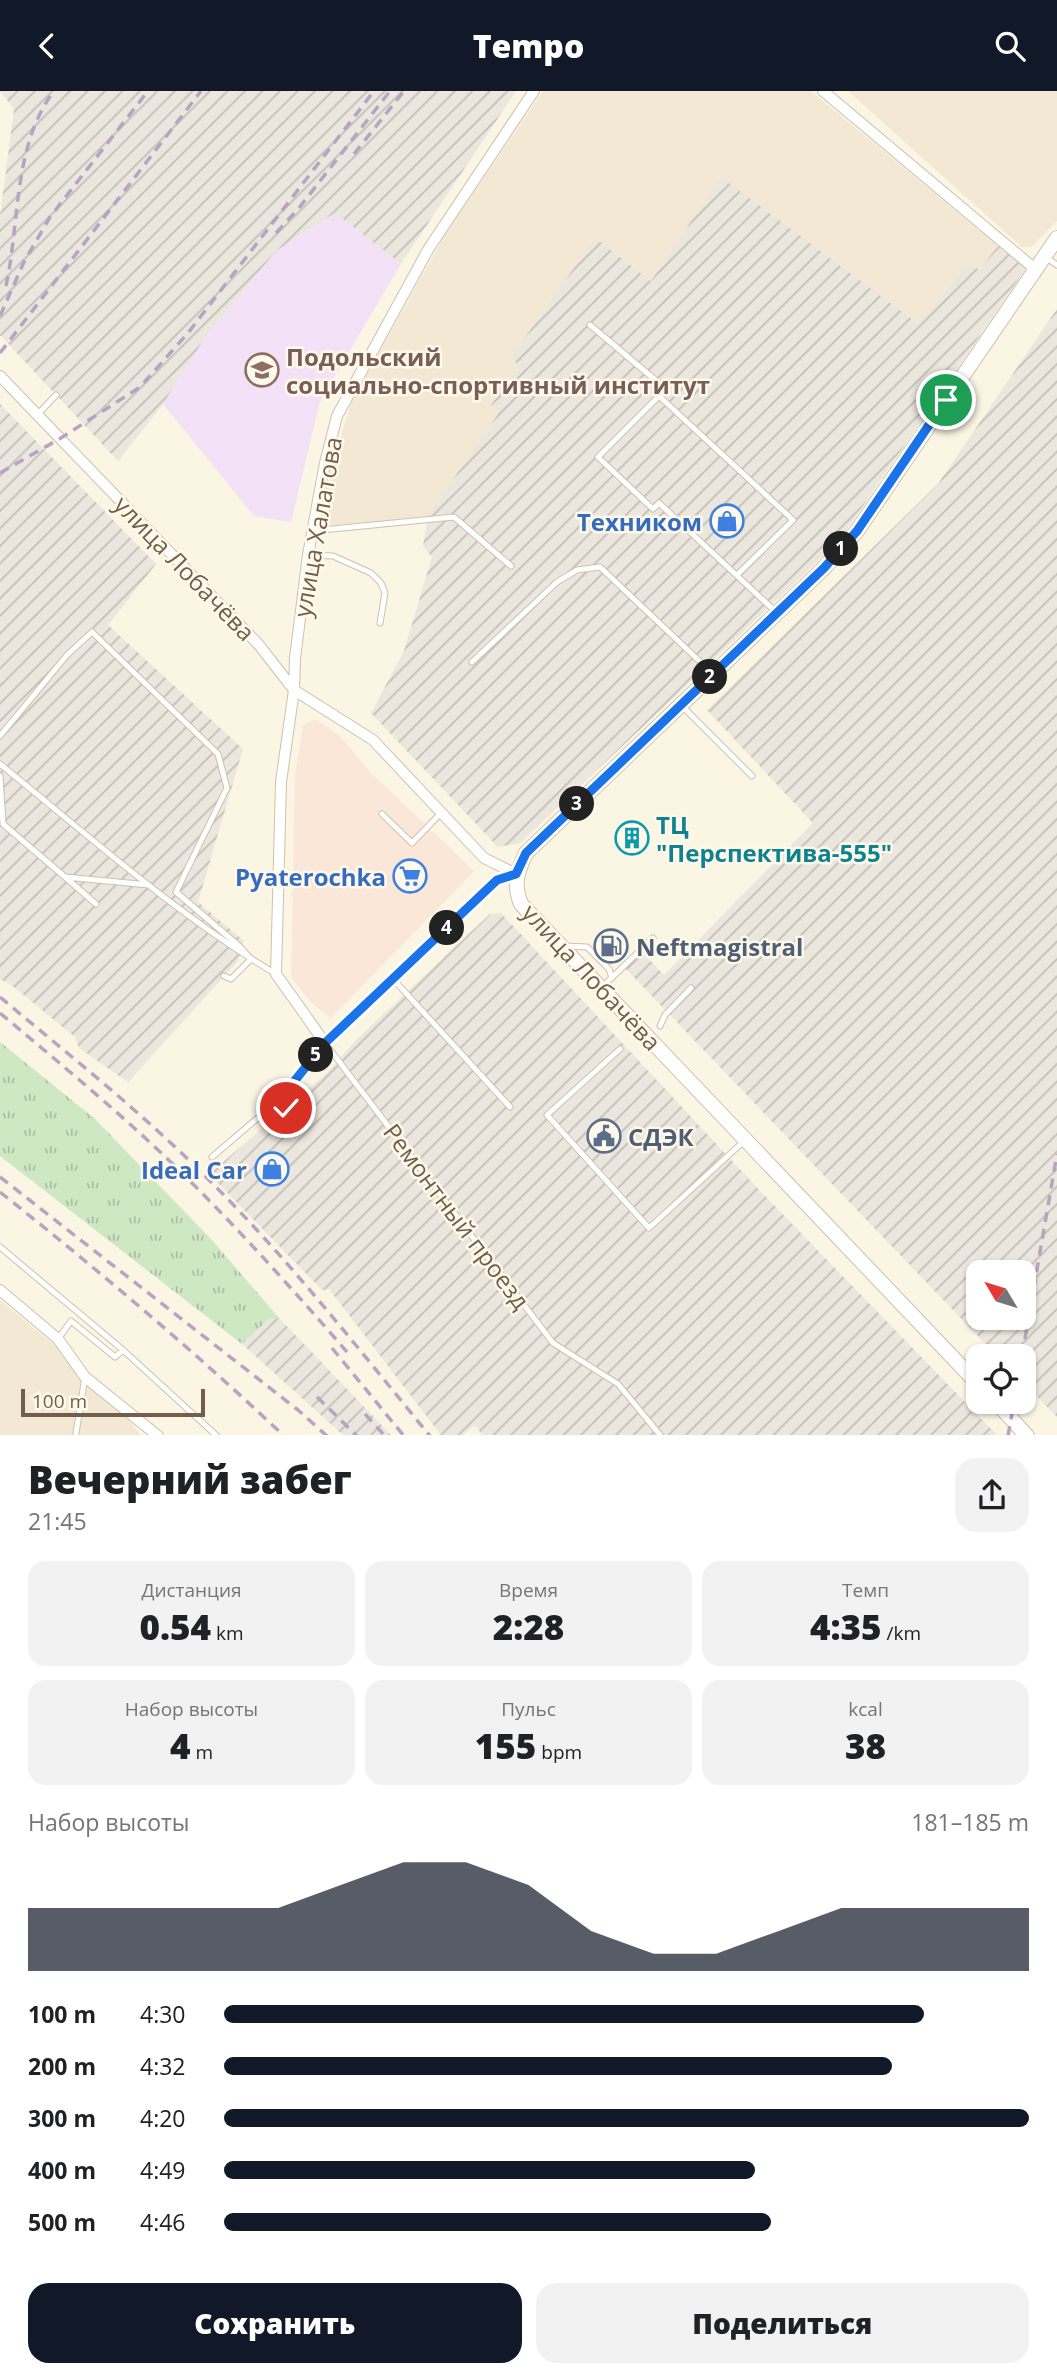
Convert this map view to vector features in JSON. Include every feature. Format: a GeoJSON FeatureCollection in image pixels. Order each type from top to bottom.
{"type":"FeatureCollection","features":[{"type":"Feature","properties":{"kind":"main road"},"geometry":{"type":"LineString","coordinates":[[516,874],[526,853],[824,568],[857,531],[1057,238]]}},
{"type":"Feature","properties":{"kind":"main road","name":"улица Лобачёва"},"geometry":{"type":"LineString","coordinates":[[516,874],[516,890],[522,904],[561,945],[607,983],[746,1139],[966,1371]]}},
{"type":"Feature","properties":{"kind":"main road"},"geometry":{"type":"LineString","coordinates":[[1007,1414],[1026,1435]]}},
{"type":"Feature","properties":{"kind":"street","name":"улица Халатова"},"geometry":{"type":"LineString","coordinates":[[276,974],[281,782],[308,555],[337,416],[429,247],[534,91]]}},
{"type":"Feature","properties":{"kind":"street"},"geometry":{"type":"LineString","coordinates":[[823,91],[1040,263]]}},
{"type":"Feature","properties":{"kind":"street","name":"улица Лобачёва"},"geometry":{"type":"LineString","coordinates":[[0,376],[259,645],[294,690],[373,740],[484,858],[516,874]]}},
{"type":"Feature","properties":{"kind":"street"},"geometry":{"type":"LineString","coordinates":[[325,1043],[497,880],[516,874]]}},
{"type":"Feature","properties":{"kind":"street","name":"Ремонтный проезд"},"geometry":{"type":"LineString","coordinates":[[276,974],[325,1043]]}},
{"type":"Feature","properties":{"kind":"street"},"geometry":{"type":"LineString","coordinates":[[0,1290],[58,1339],[85,1377],[157,1435]]}},
{"type":"Feature","properties":{"kind":"lane"},"geometry":{"type":"LineString","coordinates":[[1040,263],[1057,265]]}},
{"type":"Feature","properties":{"kind":"lane"},"geometry":{"type":"LineString","coordinates":[[590,325],[666,389],[598,457],[653,509],[659,503],[777,613]]}},
{"type":"Feature","properties":{"kind":"lane"},"geometry":{"type":"LineString","coordinates":[[38,414],[56,395]]}},
{"type":"Feature","properties":{"kind":"lane"},"geometry":{"type":"LineString","coordinates":[[659,396],[793,520],[737,575]]}},
{"type":"Feature","properties":{"kind":"lane"},"geometry":{"type":"LineString","coordinates":[[312,531],[454,517],[511,566]]}},
{"type":"Feature","properties":{"kind":"lane"},"geometry":{"type":"LineString","coordinates":[[308,555],[333,556],[371,573],[381,583],[385,593],[380,623]]}},
{"type":"Feature","properties":{"kind":"lane"},"geometry":{"type":"LineString","coordinates":[[472,662],[558,582],[577,570],[600,567],[713,674]]}},
{"type":"Feature","properties":{"kind":"lane"},"geometry":{"type":"LineString","coordinates":[[0,736],[67,655],[92,632],[218,754],[227,787],[176,892],[251,959]]}},
{"type":"Feature","properties":{"kind":"lane"},"geometry":{"type":"LineString","coordinates":[[681,705],[752,776]]}},
{"type":"Feature","properties":{"kind":"lane"},"geometry":{"type":"LineString","coordinates":[[0,764],[234,950],[276,974]]}},
{"type":"Feature","properties":{"kind":"lane"},"geometry":{"type":"LineString","coordinates":[[0,776],[3,824],[96,904]]}},
{"type":"Feature","properties":{"kind":"lane"},"geometry":{"type":"LineString","coordinates":[[382,814],[412,843],[441,813]]}},
{"type":"Feature","properties":{"kind":"lane"},"geometry":{"type":"LineString","coordinates":[[65,877],[149,885]]}},
{"type":"Feature","properties":{"kind":"lane"},"geometry":{"type":"LineString","coordinates":[[607,983],[653,938]]}},
{"type":"Feature","properties":{"kind":"lane"},"geometry":{"type":"LineString","coordinates":[[224,976],[231,979],[251,959]]}},
{"type":"Feature","properties":{"kind":"lane"},"geometry":{"type":"LineString","coordinates":[[393,979],[510,1107]]}},
{"type":"Feature","properties":{"kind":"lane"},"geometry":{"type":"LineString","coordinates":[[660,1027],[665,1015],[691,988]]}},
{"type":"Feature","properties":{"kind":"lane"},"geometry":{"type":"LineString","coordinates":[[212,1157],[280,1099],[325,1043]]}},
{"type":"Feature","properties":{"kind":"lane","name":"Ремонтный проезд"},"geometry":{"type":"LineString","coordinates":[[325,1043],[553,1343],[618,1384],[659,1435]]}},
{"type":"Feature","properties":{"kind":"lane"},"geometry":{"type":"LineString","coordinates":[[620,1049],[547,1115],[649,1228],[746,1139]]}},
{"type":"Feature","properties":{"kind":"lane"},"geometry":{"type":"LineString","coordinates":[[280,1099],[286,1108]]}},
{"type":"Feature","properties":{"kind":"lane"},"geometry":{"type":"LineString","coordinates":[[0,1247],[123,1350],[216,1435]]}},
{"type":"Feature","properties":{"kind":"lane"},"geometry":{"type":"LineString","coordinates":[[58,1339],[71,1321],[116,1357],[123,1350]]}},
{"type":"Feature","properties":{"kind":"lane"},"geometry":{"type":"LineString","coordinates":[[76,1433],[85,1377]]}},
{"type":"Feature","properties":{"kind":"shaded area"},"geometry":{"type":"Polygon","coordinates":[[[0,91],[516,91],[401,264],[335,213],[276,251],[205,338],[163,404],[118,461],[0,335],[0,216],[14,109],[0,91]]]}},
{"type":"Feature","properties":{"kind":"shaded area"},"geometry":{"type":"Polygon","coordinates":[[[543,91],[811,91],[998,246],[979,270],[969,262],[918,324],[721,178],[651,281],[595,238],[518,366],[491,404],[500,411],[428,516],[328,526],[320,522],[316,514],[352,401],[446,233],[543,91]]]}},
{"type":"Feature","properties":{"kind":"shaded area"},"geometry":{"type":"Polygon","coordinates":[[[848,91],[1057,91],[1057,221],[1031,247],[1022,247],[848,91]]]}},
{"type":"Feature","properties":{"kind":"shaded area"},"geometry":{"type":"Polygon","coordinates":[[[721,177],[918,324],[969,262],[979,270],[998,246],[1026,268],[839,541],[520,843],[498,847],[371,713],[404,651],[432,557],[423,546],[428,516],[500,411],[491,405],[518,366],[512,356],[595,238],[651,281],[721,177]]]}},
{"type":"Feature","properties":{"kind":"shaded area","name":"Подольский социально-спортивный институт"},"geometry":{"type":"Polygon","coordinates":[[[335,213],[401,264],[320,401],[291,522],[254,516],[163,404],[205,338],[276,251],[335,213]]]}},
{"type":"Feature","properties":{"kind":"shaded area"},"geometry":{"type":"Polygon","coordinates":[[[1057,309],[1057,1417],[1036,1395],[1036,1344],[985,1344],[972,1330],[1036,1330],[1036,1260],[966,1260],[966,1324],[625,968],[643,953],[664,975],[813,823],[707,710],[938,484],[1057,309]]]}},
{"type":"Feature","properties":{"kind":"shaded area"},"geometry":{"type":"Polygon","coordinates":[[[0,404],[156,564],[108,625],[243,749],[198,902],[244,941],[238,961],[128,1082],[79,1048],[75,1037],[10,984],[0,979],[0,404]]]}},
{"type":"Feature","properties":{"kind":"shaded area"},"geometry":{"type":"Polygon","coordinates":[[[315,719],[339,735],[372,774],[474,871],[331,1018],[311,1002],[291,977],[295,775],[303,725],[315,719]]]}},
{"type":"Feature","properties":{"kind":"shaded area"},"geometry":{"type":"Polygon","coordinates":[[[501,913],[762,1193],[966,1403],[966,1414],[977,1414],[997,1435],[482,1435],[475,1425],[462,1435],[441,1435],[329,1289],[322,1290],[209,1174],[328,1072],[355,1041],[490,914],[501,913]]]}},
{"type":"Feature","properties":{"kind":"shaded area"},"geometry":{"type":"Polygon","coordinates":[[[0,1300],[90,1375],[141,1435],[0,1435],[0,1300]]]}},
{"type":"Feature","properties":{"kind":"shaded area"},"geometry":{"type":"Polygon","coordinates":[[[279,1318],[391,1435],[343,1435],[242,1344],[269,1319],[279,1318]]]}},
{"type":"Feature","properties":{"kind":"green space"},"geometry":{"type":"Polygon","coordinates":[[[0,1042],[95,1119],[212,1240],[279,1318],[269,1319],[242,1344],[0,1156],[0,1042]]]}},
{"type":"Feature","properties":{"kind":"railway"},"geometry":{"type":"LineString","coordinates":[[6,286],[24,160],[31,135],[54,91]]}},
{"type":"Feature","properties":{"kind":"railway"},"geometry":{"type":"LineString","coordinates":[[0,316],[24,262],[50,217],[148,91]]}},
{"type":"Feature","properties":{"kind":"railway"},"geometry":{"type":"LineString","coordinates":[[0,353],[201,91]]}},
{"type":"Feature","properties":{"kind":"railway"},"geometry":{"type":"LineString","coordinates":[[0,473],[61,438],[140,387],[188,333],[374,91]]}},
{"type":"Feature","properties":{"kind":"railway"},"geometry":{"type":"LineString","coordinates":[[276,233],[299,208],[390,91]]}},
{"type":"Feature","properties":{"kind":"railway"},"geometry":{"type":"LineString","coordinates":[[354,154],[404,91]]}},
{"type":"Feature","properties":{"kind":"railway"},"geometry":{"type":"LineString","coordinates":[[0,997],[155,1128],[204,1175],[264,1237],[429,1435]]}},
{"type":"Feature","properties":{"kind":"railway"},"geometry":{"type":"LineString","coordinates":[[0,1013],[166,1157],[269,1264],[347,1352]]}},
{"type":"Feature","properties":{"kind":"railway"},"geometry":{"type":"LineString","coordinates":[[1024,1344],[1057,1154]]}},
{"type":"Feature","properties":{"kind":"railway"},"geometry":{"type":"LineString","coordinates":[[0,1177],[298,1410],[326,1435]]}},
{"type":"Feature","properties":{"kind":"railway"},"geometry":{"type":"LineString","coordinates":[[0,1192],[145,1311],[283,1435]]}},
{"type":"Feature","properties":{"kind":"railway"},"geometry":{"type":"LineString","coordinates":[[332,1348],[403,1435]]}},
{"type":"Feature","properties":{"kind":"railway"},"geometry":{"type":"LineString","coordinates":[[317,1397],[356,1435]]}},
{"type":"Feature","properties":{"kind":"railway"},"geometry":{"type":"LineString","coordinates":[[365,1414],[384,1435]]}},
{"type":"Feature","properties":{"kind":"railway"},"geometry":{"type":"LineString","coordinates":[[1008,1435],[1012,1414]]}},
{"type":"Feature","properties":{"kind":"place","name":"Подольский социально-спортивный институт"},"geometry":{"type":"Point","coordinates":[262,370]}},
{"type":"Feature","properties":{"kind":"place","name":"Техником"},"geometry":{"type":"Point","coordinates":[727,521]}},
{"type":"Feature","properties":{"kind":"place","name":"ТЦ \"Перспектива-555\""},"geometry":{"type":"Point","coordinates":[632,838]}},
{"type":"Feature","properties":{"kind":"place","name":"Pyaterochka"},"geometry":{"type":"Point","coordinates":[410,876]}},
{"type":"Feature","properties":{"kind":"place","name":"Neftmagistral"},"geometry":{"type":"Point","coordinates":[611,946]}},
{"type":"Feature","properties":{"kind":"place","name":"СДЭК"},"geometry":{"type":"Point","coordinates":[604,1136]}},
{"type":"Feature","properties":{"kind":"place","name":"Ideal Car"},"geometry":{"type":"Point","coordinates":[272,1169]}},
{"type":"Feature","properties":{"kind":"route"},"geometry":{"type":"LineString","coordinates":[[286,1108],[280,1099],[325,1043],[497,880],[516,874],[526,853],[824,568],[857,531],[946,400]]}}]}
